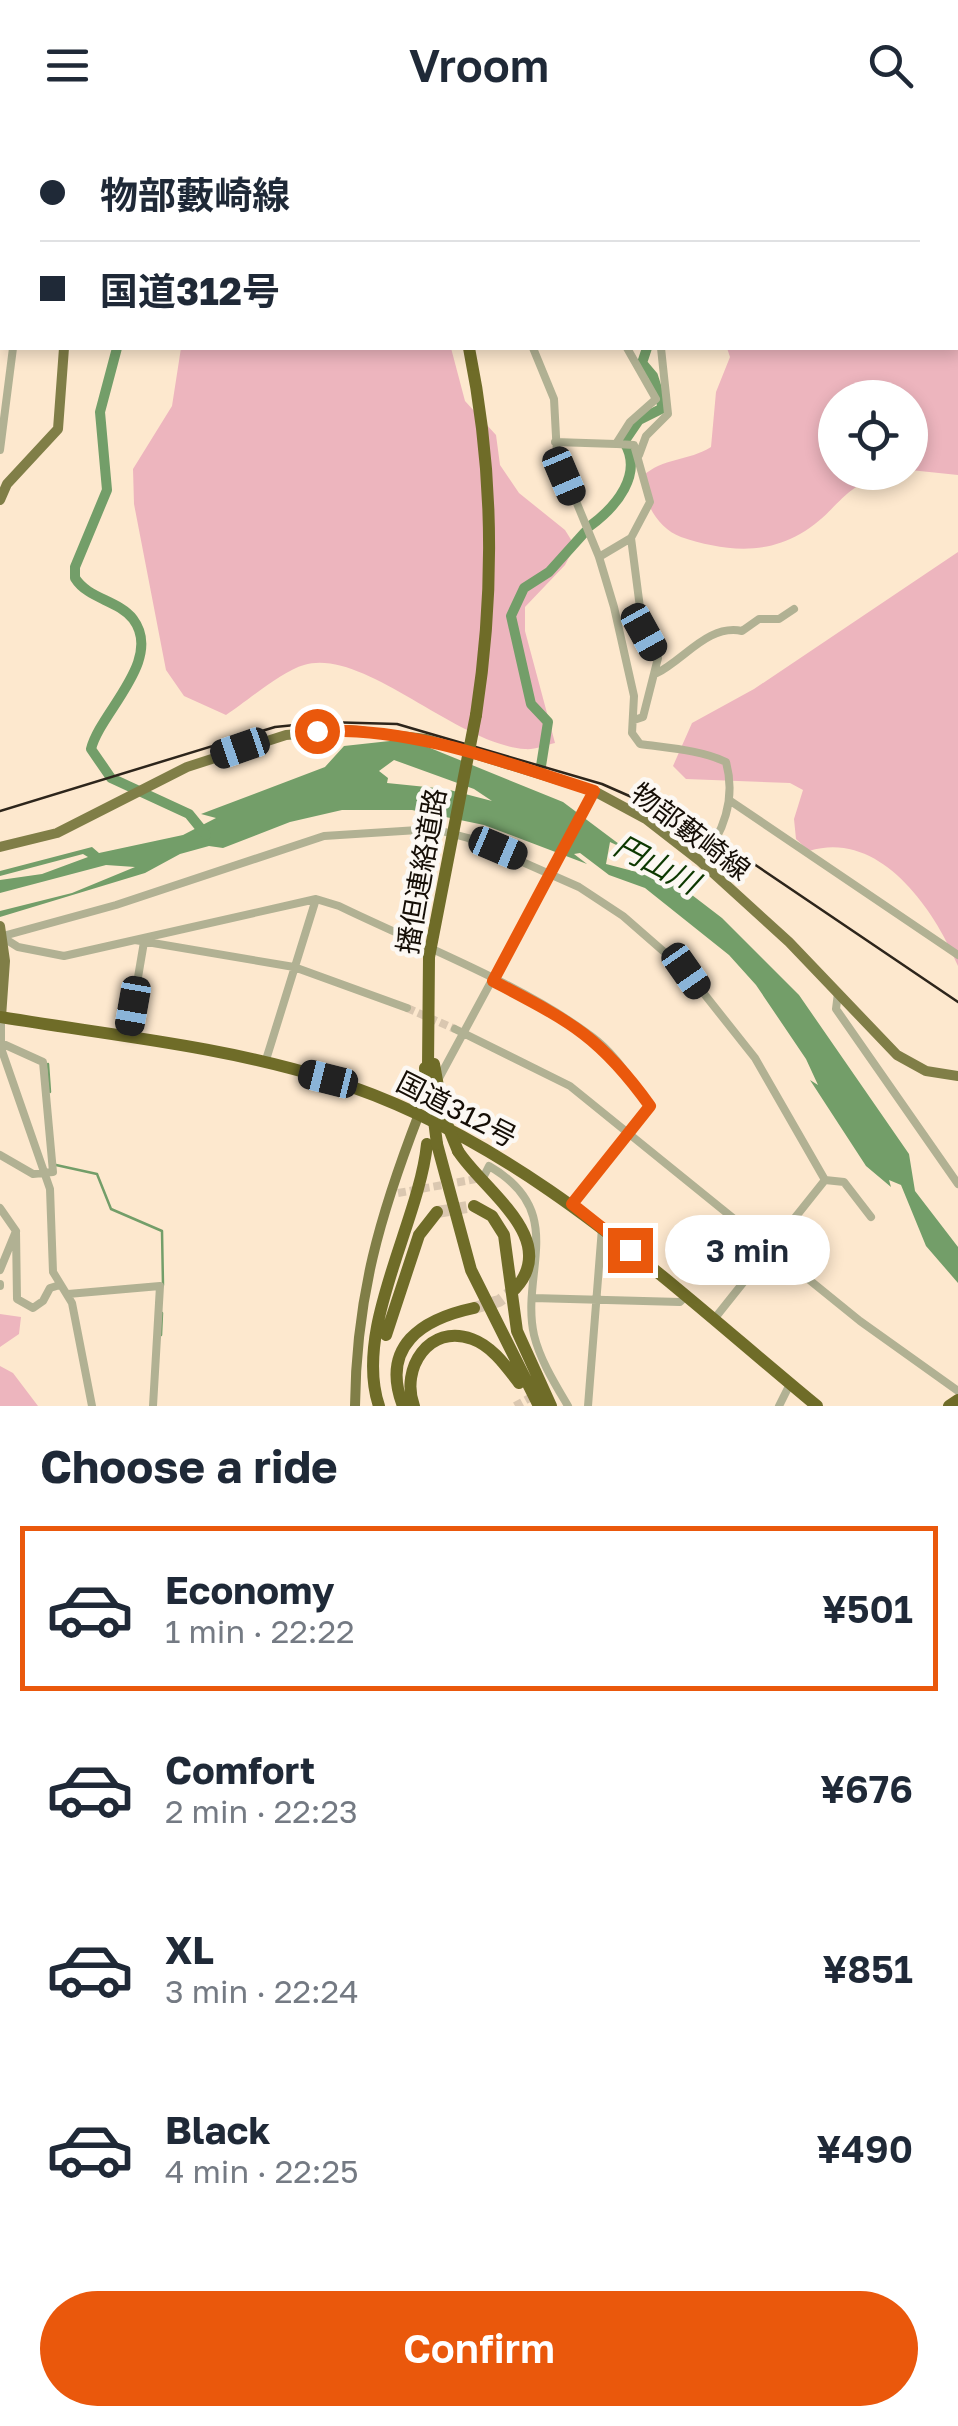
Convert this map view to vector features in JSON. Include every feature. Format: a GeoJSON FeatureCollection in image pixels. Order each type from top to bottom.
{"type":"FeatureCollection","features":[{"type":"Feature","properties":{"kind":"highway","name":"播但連絡道路"},"geometry":{"type":"LineString","coordinates":[[429,1066],[430,957],[476,716],[488,628],[491,542],[483,428],[468,350]]}},
{"type":"Feature","properties":{"kind":"highway","name":"国道312号"},"geometry":{"type":"LineString","coordinates":[[0,1017],[265,1064],[328,1079],[419,1114],[486,1148],[572,1204],[715,1318],[817,1406]]}},
{"type":"Feature","properties":{"kind":"highway"},"geometry":{"type":"LineString","coordinates":[[429,1066],[432,1144],[456,1224],[481,1293],[539,1400]]}},
{"type":"Feature","properties":{"kind":"highway"},"geometry":{"type":"LineString","coordinates":[[429,1066],[458,1150],[526,1234],[530,1261],[515,1289]]}},
{"type":"Feature","properties":{"kind":"highway"},"geometry":{"type":"LineString","coordinates":[[378,1401],[378,1333],[432,1144]]}},
{"type":"Feature","properties":{"kind":"highway"},"geometry":{"type":"LineString","coordinates":[[474,1206],[492,1216],[504,1235],[512,1309],[539,1400]]}},
{"type":"Feature","properties":{"kind":"highway"},"geometry":{"type":"LineString","coordinates":[[378,1401],[378,1359],[415,1243],[425,1222],[437,1212]]}},
{"type":"Feature","properties":{"kind":"highway"},"geometry":{"type":"LineString","coordinates":[[404,1406],[398,1368],[412,1336],[437,1318],[474,1308]]}},
{"type":"Feature","properties":{"kind":"highway"},"geometry":{"type":"LineString","coordinates":[[414,1406],[409,1380],[416,1358],[435,1340],[455,1336],[488,1348],[539,1400]]}},
{"type":"Feature","properties":{"kind":"highway"},"geometry":{"type":"LineString","coordinates":[[949,1406],[958,1400]]}},
{"type":"Feature","properties":{"kind":"main road"},"geometry":{"type":"LineString","coordinates":[[0,500],[4,480],[58,429],[64,350]]}},
{"type":"Feature","properties":{"kind":"main road","name":"物部藪崎線"},"geometry":{"type":"LineString","coordinates":[[0,846],[57,833],[186,767],[262,742],[349,730],[426,738],[594,791],[646,819],[700,861],[897,1055],[926,1071],[958,1076]]}},
{"type":"Feature","properties":{"kind":"main road"},"geometry":{"type":"LineString","coordinates":[[0,1017],[1,933]]}},
{"type":"Feature","properties":{"kind":"main road"},"geometry":{"type":"LineString","coordinates":[[355,1406],[362,1290],[419,1114]]}},
{"type":"Feature","properties":{"kind":"street"},"geometry":{"type":"LineString","coordinates":[[0,450],[13,350]]}},
{"type":"Feature","properties":{"kind":"street"},"geometry":{"type":"LineString","coordinates":[[534,350],[554,399],[555,442],[564,476],[599,557],[628,666],[632,733],[640,744],[672,744],[688,755],[726,762],[729,800],[720,832],[700,861]]}},
{"type":"Feature","properties":{"kind":"street"},"geometry":{"type":"LineString","coordinates":[[621,443],[630,422],[656,400],[628,350]]}},
{"type":"Feature","properties":{"kind":"street"},"geometry":{"type":"LineString","coordinates":[[638,460],[646,436],[668,414],[661,350]]}},
{"type":"Feature","properties":{"kind":"street"},"geometry":{"type":"LineString","coordinates":[[555,442],[634,445],[650,502],[631,538],[599,557]]}},
{"type":"Feature","properties":{"kind":"street"},"geometry":{"type":"LineString","coordinates":[[631,538],[644,632],[658,658],[643,718],[634,720]]}},
{"type":"Feature","properties":{"kind":"street"},"geometry":{"type":"LineString","coordinates":[[657,673],[678,662],[706,638],[729,628],[742,632],[760,619],[779,619],[794,609]]}},
{"type":"Feature","properties":{"kind":"street"},"geometry":{"type":"LineString","coordinates":[[419,1114],[459,1031],[493,981],[594,791]]}},
{"type":"Feature","properties":{"kind":"street"},"geometry":{"type":"LineString","coordinates":[[729,800],[958,955]]}},
{"type":"Feature","properties":{"kind":"street"},"geometry":{"type":"LineString","coordinates":[[1,933],[116,905],[302,841],[360,831],[434,830],[498,848],[554,871],[624,916],[686,971],[755,1058],[825,1180]]}},
{"type":"Feature","properties":{"kind":"street"},"geometry":{"type":"LineString","coordinates":[[1,933],[18,948],[64,956],[316,899],[493,981],[592,1036],[620,1064],[650,1106],[572,1204]]}},
{"type":"Feature","properties":{"kind":"street"},"geometry":{"type":"LineString","coordinates":[[265,1064],[316,899]]}},
{"type":"Feature","properties":{"kind":"street"},"geometry":{"type":"LineString","coordinates":[[131,940],[294,967],[407,1008]]}},
{"type":"Feature","properties":{"kind":"street"},"geometry":{"type":"LineString","coordinates":[[128,1038],[144,942]]}},
{"type":"Feature","properties":{"kind":"street"},"geometry":{"type":"LineString","coordinates":[[838,993],[836,1009],[958,1184]]}},
{"type":"Feature","properties":{"kind":"street"},"geometry":{"type":"LineString","coordinates":[[0,1017],[1,1042],[50,1189],[53,1272],[68,1294],[92,1406]]}},
{"type":"Feature","properties":{"kind":"street"},"geometry":{"type":"LineString","coordinates":[[459,1031],[552,1074],[902,1353],[958,1392]]}},
{"type":"Feature","properties":{"kind":"street"},"geometry":{"type":"LineString","coordinates":[[0,1155],[33,1174],[45,1176],[53,1172],[44,1062],[1,1042]]}},
{"type":"Feature","properties":{"kind":"street"},"geometry":{"type":"LineString","coordinates":[[483,1178],[489,1166],[495,1169],[517,1191],[533,1218],[538,1244],[532,1298],[534,1336],[554,1386],[568,1406]]}},
{"type":"Feature","properties":{"kind":"street"},"geometry":{"type":"LineString","coordinates":[[825,1180],[844,1182],[871,1216]]}},
{"type":"Feature","properties":{"kind":"street"},"geometry":{"type":"LineString","coordinates":[[715,1318],[825,1180]]}},
{"type":"Feature","properties":{"kind":"street"},"geometry":{"type":"LineString","coordinates":[[0,1208],[16,1232],[17,1298],[33,1308],[44,1302],[50,1288],[60,1285]]}},
{"type":"Feature","properties":{"kind":"street"},"geometry":{"type":"LineString","coordinates":[[588,1406],[602,1228]]}},
{"type":"Feature","properties":{"kind":"street"},"geometry":{"type":"LineString","coordinates":[[0,1270],[16,1232]]}},
{"type":"Feature","properties":{"kind":"street"},"geometry":{"type":"LineString","coordinates":[[68,1294],[160,1286],[153,1404]]}},
{"type":"Feature","properties":{"kind":"street"},"geometry":{"type":"LineString","coordinates":[[532,1298],[680,1302],[687,1296]]}},
{"type":"Feature","properties":{"kind":"street"},"geometry":{"type":"LineString","coordinates":[[779,1406],[790,1384]]}},
{"type":"Feature","properties":{"kind":"shaded area"},"geometry":{"type":"Polygon","coordinates":[[[181,350],[452,350],[465,401],[496,435],[500,465],[519,493],[565,530],[575,546],[565,565],[525,607],[525,631],[555,743],[529,749],[498,743],[382,682],[328,663],[295,668],[226,715],[184,696],[166,670],[134,504],[133,469],[172,406],[181,350]]]}},
{"type":"Feature","properties":{"kind":"shaded area"},"geometry":{"type":"Polygon","coordinates":[[[728,350],[958,350],[958,475],[928,472],[928,380],[818,380],[818,490],[851,490],[813,525],[771,546],[726,548],[681,537],[665,527],[653,512],[643,476],[711,447],[716,392],[730,357],[728,350]]]}},
{"type":"Feature","properties":{"kind":"shaded area"},"geometry":{"type":"Polygon","coordinates":[[[958,552],[958,966],[919,898],[881,862],[835,847],[809,851],[796,839],[794,819],[803,790],[790,783],[686,779],[673,766],[692,723],[754,689],[958,552]]]}},
{"type":"Feature","properties":{"kind":"shaded area"},"geometry":{"type":"Polygon","coordinates":[[[408,739],[563,802],[627,850],[610,842],[606,864],[675,882],[722,918],[799,995],[909,1154],[915,1191],[958,1247],[958,1283],[926,1246],[901,1185],[889,1180],[891,1187],[866,1166],[810,1080],[818,1085],[806,1059],[756,985],[729,955],[645,888],[609,875],[580,853],[574,854],[587,864],[484,825],[412,810],[342,810],[290,822],[223,848],[209,846],[180,854],[145,873],[0,917],[0,911],[72,893],[135,867],[106,865],[0,893],[0,880],[42,874],[88,857],[83,854],[0,876],[0,871],[92,847],[99,853],[183,835],[216,818],[201,814],[325,767],[344,746],[408,739]],[[394,760],[379,771],[388,778],[387,783],[446,789],[492,801],[474,789],[394,760]]]}},
{"type":"Feature","properties":{"kind":"shaded area"},"geometry":{"type":"Polygon","coordinates":[[[0,1314],[21,1317],[19,1334],[0,1347],[0,1314]]]}},
{"type":"Feature","properties":{"kind":"shaded area"},"geometry":{"type":"Polygon","coordinates":[[[0,1366],[13,1373],[38,1406],[0,1406],[0,1366]]]}},
{"type":"Feature","properties":{"kind":"waterway"},"geometry":{"type":"LineString","coordinates":[[116,350],[100,412],[107,490],[75,567],[75,578],[87,591],[133,619],[141,651],[127,686],[91,749],[111,778],[189,814],[206,835]]}},
{"type":"Feature","properties":{"kind":"waterway"},"geometry":{"type":"LineString","coordinates":[[590,526],[617,500],[629,478],[631,466],[624,442],[639,420],[663,408],[653,376],[642,363],[646,350]]}},
{"type":"Feature","properties":{"kind":"waterway"},"geometry":{"type":"LineString","coordinates":[[541,766],[548,722],[531,704],[511,616],[524,588],[549,572],[585,532]]}},
{"type":"Feature","properties":{"kind":"waterway"},"geometry":{"type":"LineString","coordinates":[[48,1064],[50,1092]]}},
{"type":"Feature","properties":{"kind":"waterway"},"geometry":{"type":"LineString","coordinates":[[56,1165],[97,1174],[111,1209],[162,1231],[163,1285]]}},
{"type":"Feature","properties":{"kind":"waterway"},"geometry":{"type":"LineString","coordinates":[[161,1335],[162,1313]]}},
{"type":"Feature","properties":{"kind":"tunnel"},"geometry":{"type":"LineString","coordinates":[[407,1008],[455,1029]]}},
{"type":"Feature","properties":{"kind":"tunnel"},"geometry":{"type":"LineString","coordinates":[[398,1193],[482,1178]]}},
{"type":"Feature","properties":{"kind":"tunnel"},"geometry":{"type":"LineString","coordinates":[[437,1212],[474,1206]]}},
{"type":"Feature","properties":{"kind":"tunnel"},"geometry":{"type":"LineString","coordinates":[[474,1308],[499,1301],[515,1289]]}},
{"type":"Feature","properties":{"kind":"tunnel"},"geometry":{"type":"LineString","coordinates":[[515,1406],[535,1395]]}},
{"type":"Feature","properties":{"kind":"railway"},"geometry":{"type":"LineString","coordinates":[[0,811],[275,727],[325,722],[397,724],[602,784],[659,809],[717,839],[958,1002]]}},
{"type":"Feature","properties":{"kind":"route"},"geometry":{"type":"LineString","coordinates":[[317,731],[390,731],[426,738],[594,791],[493,981],[592,1036],[620,1064],[650,1106],[572,1204],[630,1250]]}},
{"type":"Feature","properties":{"kind":"water label","name":"円山川"},"geometry":{"type":"Point","coordinates":[657,864]}}]}
